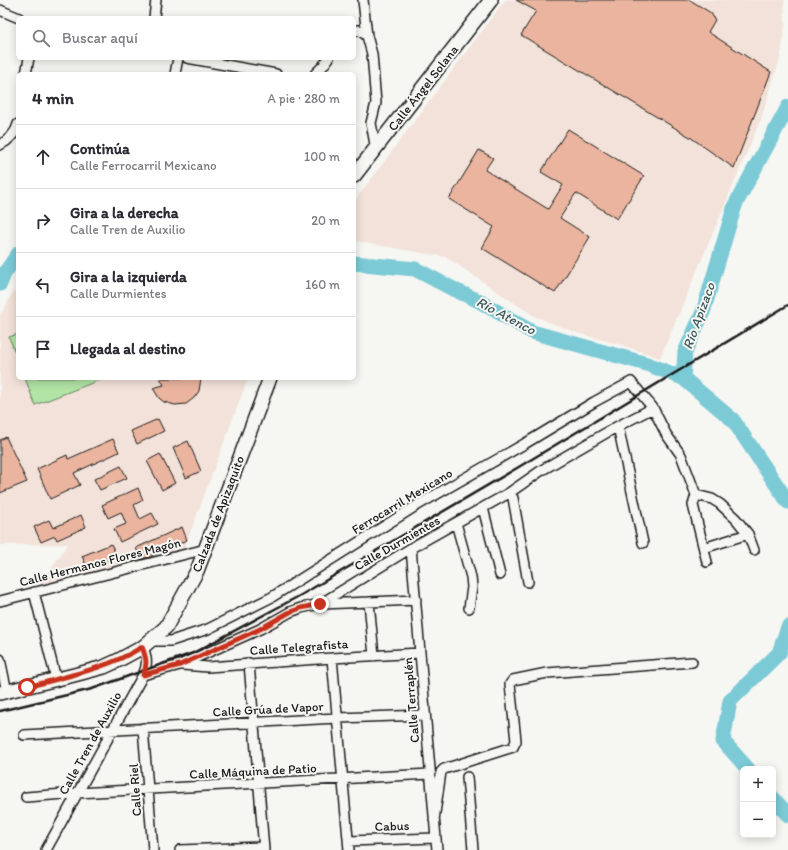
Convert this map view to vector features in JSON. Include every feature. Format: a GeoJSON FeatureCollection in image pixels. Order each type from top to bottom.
{"type":"FeatureCollection","features":[{"type":"Feature","properties":{"kind":"main road","name":"Calle Ángel Solana"},"geometry":{"type":"LineString","coordinates":[[356,174],[376,150],[491,0]]}},
{"type":"Feature","properties":{"kind":"main road","name":"Calzada de Apizaquito"},"geometry":{"type":"LineString","coordinates":[[3,692],[104,667],[131,655],[147,644],[166,627],[197,571],[269,380]]}},
{"type":"Feature","properties":{"kind":"street"},"geometry":{"type":"LineString","coordinates":[[154,16],[156,0]]}},
{"type":"Feature","properties":{"kind":"street"},"geometry":{"type":"LineString","coordinates":[[364,0],[367,36],[372,54],[375,77],[376,103],[372,123],[376,150]]}},
{"type":"Feature","properties":{"kind":"street"},"geometry":{"type":"LineString","coordinates":[[0,10],[16,17]]}},
{"type":"Feature","properties":{"kind":"street"},"geometry":{"type":"LineString","coordinates":[[356,31],[359,30],[367,36]]}},
{"type":"Feature","properties":{"kind":"street"},"geometry":{"type":"LineString","coordinates":[[26,72],[29,60]]}},
{"type":"Feature","properties":{"kind":"street"},"geometry":{"type":"LineString","coordinates":[[175,72],[178,60]]}},
{"type":"Feature","properties":{"kind":"street"},"geometry":{"type":"LineString","coordinates":[[197,60],[256,72]]}},
{"type":"Feature","properties":{"kind":"street"},"geometry":{"type":"LineString","coordinates":[[317,72],[328,60]]}},
{"type":"Feature","properties":{"kind":"street"},"geometry":{"type":"LineString","coordinates":[[0,145],[7,142],[16,130]]}},
{"type":"Feature","properties":{"kind":"street","name":"Ferrocarril Mexicano"},"geometry":{"type":"LineString","coordinates":[[147,644],[171,641],[208,629],[272,597],[416,506],[626,384],[631,382],[653,408]]}},
{"type":"Feature","properties":{"kind":"street"},"geometry":{"type":"LineString","coordinates":[[653,408],[666,434],[681,455],[696,495],[693,506],[707,562]]}},
{"type":"Feature","properties":{"kind":"street","name":"Calle Durmientes"},"geometry":{"type":"LineString","coordinates":[[143,675],[180,665],[260,629],[290,612],[320,604],[411,548],[509,493],[542,470],[618,426],[653,408]]}},
{"type":"Feature","properties":{"kind":"street"},"geometry":{"type":"LineString","coordinates":[[618,426],[643,543]]}},
{"type":"Feature","properties":{"kind":"street"},"geometry":{"type":"LineString","coordinates":[[509,493],[513,498],[528,582]]}},
{"type":"Feature","properties":{"kind":"street"},"geometry":{"type":"LineString","coordinates":[[696,495],[712,499],[720,504],[736,519],[748,534],[754,550]]}},
{"type":"Feature","properties":{"kind":"street"},"geometry":{"type":"LineString","coordinates":[[483,508],[500,575]]}},
{"type":"Feature","properties":{"kind":"street"},"geometry":{"type":"LineString","coordinates":[[456,523],[471,577],[472,587],[469,608]]}},
{"type":"Feature","properties":{"kind":"street"},"geometry":{"type":"LineString","coordinates":[[704,548],[748,534]]}},
{"type":"Feature","properties":{"kind":"street","name":"Calle Terraplén"},"geometry":{"type":"LineString","coordinates":[[411,548],[437,850]]}},
{"type":"Feature","properties":{"kind":"street","name":"Calle Hermanos Flores Magón"},"geometry":{"type":"LineString","coordinates":[[0,601],[206,549]]}},
{"type":"Feature","properties":{"kind":"street"},"geometry":{"type":"LineString","coordinates":[[34,592],[56,679]]}},
{"type":"Feature","properties":{"kind":"street"},"geometry":{"type":"LineString","coordinates":[[320,604],[416,600]]}},
{"type":"Feature","properties":{"kind":"street"},"geometry":{"type":"LineString","coordinates":[[369,602],[374,656]]}},
{"type":"Feature","properties":{"kind":"street","name":"Calle Tren de Auxilio"},"geometry":{"type":"LineString","coordinates":[[46,850],[146,670],[147,644]]}},
{"type":"Feature","properties":{"kind":"street","name":"Calle Telegrafista"},"geometry":{"type":"LineString","coordinates":[[180,665],[208,667],[249,663],[420,653]]}},
{"type":"Feature","properties":{"kind":"street"},"geometry":{"type":"LineString","coordinates":[[332,658],[349,845]]}},
{"type":"Feature","properties":{"kind":"street"},"geometry":{"type":"LineString","coordinates":[[0,659],[3,692]]}},
{"type":"Feature","properties":{"kind":"street"},"geometry":{"type":"LineString","coordinates":[[434,820],[441,772],[444,769],[513,747],[516,741],[510,684],[514,680],[547,673],[692,662]]}},
{"type":"Feature","properties":{"kind":"street"},"geometry":{"type":"LineString","coordinates":[[180,850],[263,848],[249,663]]}},
{"type":"Feature","properties":{"kind":"street","name":"Calle Grúa de Vapor"},"geometry":{"type":"LineString","coordinates":[[24,735],[337,718],[425,715]]}},
{"type":"Feature","properties":{"kind":"street","name":"Calle Riel"},"geometry":{"type":"LineString","coordinates":[[143,728],[153,850]]}},
{"type":"Feature","properties":{"kind":"street","name":"Calle Máquina de Patio"},"geometry":{"type":"LineString","coordinates":[[26,797],[430,774]]}},
{"type":"Feature","properties":{"kind":"street"},"geometry":{"type":"LineString","coordinates":[[467,777],[473,850]]}},
{"type":"Feature","properties":{"kind":"street","name":"Cabus"},"geometry":{"type":"LineString","coordinates":[[349,845],[436,838]]}},
{"type":"Feature","properties":{"kind":"shaded area"},"geometry":{"type":"Polygon","coordinates":[[[505,0],[784,0],[785,24],[781,55],[761,119],[660,358],[622,345],[577,333],[534,316],[446,257],[356,241],[357,198],[505,0]]]}},
{"type":"Feature","properties":{"kind":"shaded area"},"geometry":{"type":"Polygon","coordinates":[[[16,290],[16,380],[247,380],[183,552],[39,586],[68,544],[0,545],[0,316],[12,294],[16,290]]]}},
{"type":"Feature","properties":{"kind":"green space"},"geometry":{"type":"Polygon","coordinates":[[[16,335],[16,355],[9,337],[16,335]]]}},
{"type":"Feature","properties":{"kind":"green space"},"geometry":{"type":"Polygon","coordinates":[[[26,380],[100,380],[35,405],[26,380]]]}},
{"type":"Feature","properties":{"kind":"building"},"geometry":{"type":"Polygon","coordinates":[[[516,0],[690,0],[711,13],[715,20],[708,32],[771,72],[734,168],[690,137],[521,35],[536,11],[516,0]]]}},
{"type":"Feature","properties":{"kind":"building"},"geometry":{"type":"Polygon","coordinates":[[[568,129],[644,176],[617,219],[576,193],[560,218],[590,237],[555,293],[482,248],[494,227],[449,199],[479,150],[493,158],[485,170],[548,209],[563,185],[541,172],[568,129]]]}},
{"type":"Feature","properties":{"kind":"building"},"geometry":{"type":"Polygon","coordinates":[[[161,380],[201,380],[199,391],[194,398],[186,404],[175,405],[164,402],[159,398],[153,388],[164,385],[161,380]]]}},
{"type":"Feature","properties":{"kind":"building"},"geometry":{"type":"Polygon","coordinates":[[[158,419],[164,431],[137,444],[131,431],[158,419]]]}},
{"type":"Feature","properties":{"kind":"building"},"geometry":{"type":"Polygon","coordinates":[[[6,437],[27,482],[0,493],[0,440],[6,437]]]}},
{"type":"Feature","properties":{"kind":"building"},"geometry":{"type":"Polygon","coordinates":[[[113,439],[119,452],[74,473],[80,485],[50,499],[37,469],[67,455],[68,459],[113,439]]]}},
{"type":"Feature","properties":{"kind":"building"},"geometry":{"type":"Polygon","coordinates":[[[188,441],[201,471],[186,478],[173,448],[188,441]]]}},
{"type":"Feature","properties":{"kind":"building"},"geometry":{"type":"Polygon","coordinates":[[[160,454],[175,483],[162,490],[147,461],[160,454]]]}},
{"type":"Feature","properties":{"kind":"building"},"geometry":{"type":"Polygon","coordinates":[[[121,466],[127,478],[100,490],[94,479],[121,466]]]}},
{"type":"Feature","properties":{"kind":"building"},"geometry":{"type":"Polygon","coordinates":[[[138,488],[143,500],[134,505],[140,519],[152,513],[158,524],[120,542],[114,529],[126,524],[121,512],[108,518],[102,505],[138,488]]]}},
{"type":"Feature","properties":{"kind":"building"},"geometry":{"type":"Polygon","coordinates":[[[81,515],[86,527],[57,540],[55,536],[41,542],[34,527],[49,520],[53,528],[81,515]]]}},
{"type":"Feature","properties":{"kind":"building"},"geometry":{"type":"Polygon","coordinates":[[[182,527],[187,540],[149,557],[141,559],[136,548],[182,527]]]}},
{"type":"Feature","properties":{"kind":"building"},"geometry":{"type":"Polygon","coordinates":[[[111,544],[117,556],[88,570],[82,556],[111,544]]]}},
{"type":"Feature","properties":{"kind":"waterway","name":"Río Apizaco"},"geometry":{"type":"LineString","coordinates":[[683,378],[685,352],[703,312],[735,205],[788,107]]}},
{"type":"Feature","properties":{"kind":"waterway","name":"Río Atenco"},"geometry":{"type":"LineString","coordinates":[[0,284],[4,274],[16,257]]}},
{"type":"Feature","properties":{"kind":"waterway","name":"Río Atenco"},"geometry":{"type":"LineString","coordinates":[[356,263],[415,269],[479,301],[532,332],[647,364],[683,378],[733,420],[788,502]]}},
{"type":"Feature","properties":{"kind":"waterway","name":"Río Apizaco"},"geometry":{"type":"LineString","coordinates":[[745,766],[723,741],[730,701],[779,653],[788,627]]}},
{"type":"Feature","properties":{"kind":"waterway","name":"Río Apizaco"},"geometry":{"type":"LineString","coordinates":[[776,801],[788,815]]}},
{"type":"Feature","properties":{"kind":"railway"},"geometry":{"type":"LineString","coordinates":[[0,711],[92,689],[193,653],[301,595],[517,468],[788,305]]}},
{"type":"Feature","properties":{"kind":"route"},"geometry":{"type":"LineString","coordinates":[[27,687],[104,667],[131,655],[142,647],[147,658],[146,670],[143,675],[180,665],[260,629],[290,612],[320,604]]}}]}
